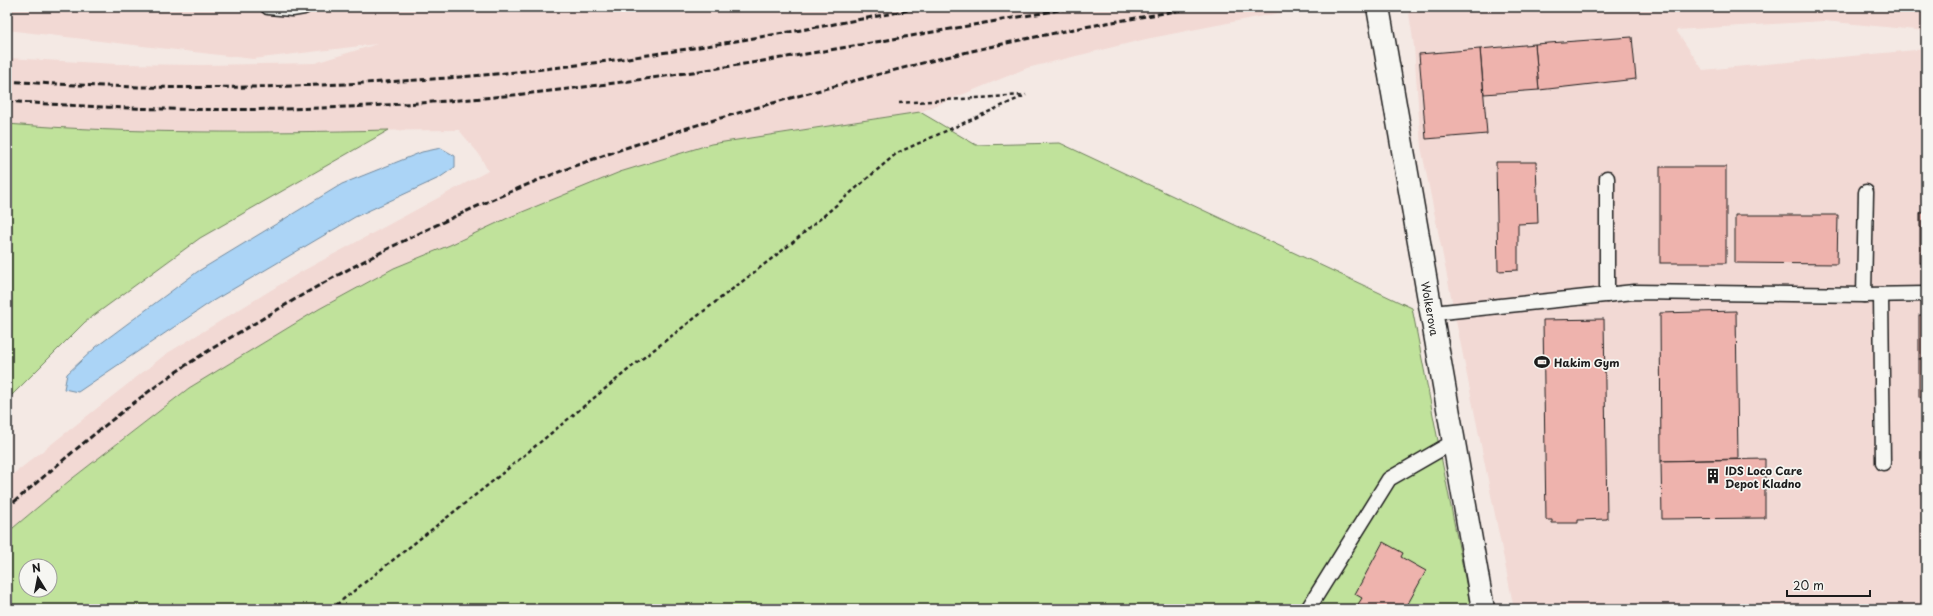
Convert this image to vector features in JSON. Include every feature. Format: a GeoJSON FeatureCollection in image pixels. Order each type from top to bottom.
{"type":"FeatureCollection","features":[{"type":"Feature","properties":{"kind":"main road","name":"Wolkerova"},"geometry":{"type":"LineString","coordinates":[[1378,7],[1433,313],[1483,609]]}},
{"type":"Feature","properties":{"kind":"lane"},"geometry":{"type":"LineString","coordinates":[[268,7],[292,9],[304,7]]}},
{"type":"Feature","properties":{"kind":"lane"},"geometry":{"type":"LineString","coordinates":[[1607,178],[1607,295]]}},
{"type":"Feature","properties":{"kind":"lane"},"geometry":{"type":"LineString","coordinates":[[1864,295],[1866,192]]}},
{"type":"Feature","properties":{"kind":"lane"},"geometry":{"type":"LineString","coordinates":[[1433,313],[1634,292],[1864,295],[1926,294]]}},
{"type":"Feature","properties":{"kind":"lane"},"geometry":{"type":"LineString","coordinates":[[1881,295],[1883,463]]}},
{"type":"Feature","properties":{"kind":"lane"},"geometry":{"type":"LineString","coordinates":[[1308,609],[1389,479],[1455,441]]}},
{"type":"Feature","properties":{"kind":"path"},"geometry":{"type":"LineString","coordinates":[[331,609],[488,485],[634,365],[792,243],[897,153],[1026,95],[899,103]]}},
{"type":"Feature","properties":{"kind":"shaded area"},"geometry":{"type":"Polygon","coordinates":[[[7,7],[1309,7],[1146,39],[1027,68],[920,112],[711,144],[620,172],[510,217],[450,245],[393,268],[319,309],[189,388],[69,481],[7,533],[7,479],[166,354],[299,273],[488,171],[479,154],[459,130],[166,132],[56,128],[7,124],[7,58],[117,64],[202,65],[315,63],[377,44],[253,59],[7,30],[7,7]]]}},
{"type":"Feature","properties":{"kind":"shaded area"},"geometry":{"type":"Polygon","coordinates":[[[1408,7],[1926,7],[1926,31],[1824,21],[1676,30],[1703,70],[1926,49],[1926,609],[1514,609],[1421,147],[1414,46],[1408,7]]]}},
{"type":"Feature","properties":{"kind":"green space"},"geometry":{"type":"Polygon","coordinates":[[[920,112],[976,145],[1060,143],[1412,308],[1471,609],[7,609],[7,533],[69,481],[189,388],[319,309],[394,268],[450,245],[510,217],[620,172],[711,144],[920,112]]]}},
{"type":"Feature","properties":{"kind":"green space"},"geometry":{"type":"Polygon","coordinates":[[[7,124],[102,130],[198,132],[389,130],[200,238],[85,322],[7,400],[7,124]]]}},
{"type":"Feature","properties":{"kind":"water"},"geometry":{"type":"Polygon","coordinates":[[[441,148],[455,156],[455,167],[439,178],[355,217],[211,302],[78,392],[64,389],[67,374],[96,347],[197,272],[342,184],[422,152],[441,148]]]}},
{"type":"Feature","properties":{"kind":"building"},"geometry":{"type":"Polygon","coordinates":[[[1632,37],[1636,79],[1539,90],[1535,44],[1632,37]]]}},
{"type":"Feature","properties":{"kind":"building"},"geometry":{"type":"Polygon","coordinates":[[[1535,44],[1539,90],[1484,94],[1480,49],[1535,44]]]}},
{"type":"Feature","properties":{"kind":"building"},"geometry":{"type":"Polygon","coordinates":[[[1480,49],[1487,134],[1426,139],[1419,54],[1480,49]]]}},
{"type":"Feature","properties":{"kind":"building"},"geometry":{"type":"Polygon","coordinates":[[[1496,162],[1536,162],[1538,223],[1518,224],[1518,270],[1498,271],[1496,162]]]}},
{"type":"Feature","properties":{"kind":"building"},"geometry":{"type":"Polygon","coordinates":[[[1660,167],[1726,167],[1726,263],[1660,263],[1660,167]]]}},
{"type":"Feature","properties":{"kind":"building"},"geometry":{"type":"Polygon","coordinates":[[[1920,213],[1926,213],[1926,263],[1920,263],[1920,213]]]}},
{"type":"Feature","properties":{"kind":"building"},"geometry":{"type":"Polygon","coordinates":[[[1735,215],[1838,215],[1837,264],[1735,263],[1735,215]]]}},
{"type":"Feature","properties":{"kind":"building"},"geometry":{"type":"Polygon","coordinates":[[[1736,311],[1738,459],[1661,461],[1660,313],[1736,311]]]}},
{"type":"Feature","properties":{"kind":"building"},"geometry":{"type":"Polygon","coordinates":[[[1919,315],[1926,315],[1926,359],[1919,359],[1919,315]]]}},
{"type":"Feature","properties":{"kind":"building"},"geometry":{"type":"Polygon","coordinates":[[[1604,319],[1607,519],[1578,520],[1578,523],[1552,523],[1552,520],[1546,520],[1543,320],[1604,319]]]}},
{"type":"Feature","properties":{"kind":"building"},"geometry":{"type":"Polygon","coordinates":[[[1919,359],[1926,359],[1926,397],[1919,397],[1919,359]]]}},
{"type":"Feature","properties":{"kind":"building","name":"IDS Loco Care Depot Kladno"},"geometry":{"type":"Polygon","coordinates":[[[1765,459],[1765,518],[1662,519],[1661,461],[1765,459]]]}},
{"type":"Feature","properties":{"kind":"building"},"geometry":{"type":"Polygon","coordinates":[[[1383,542],[1403,553],[1401,557],[1426,571],[1405,609],[1355,609],[1362,598],[1355,594],[1383,542]]]}},
{"type":"Feature","properties":{"kind":"railway"},"geometry":{"type":"LineString","coordinates":[[7,81],[101,86],[195,88],[336,84],[470,76],[557,68],[614,60],[848,22],[925,7]]}},
{"type":"Feature","properties":{"kind":"railway"},"geometry":{"type":"LineString","coordinates":[[7,101],[129,108],[250,110],[372,106],[494,97],[640,80],[713,69],[1077,7]]}},
{"type":"Feature","properties":{"kind":"railway"},"geometry":{"type":"LineString","coordinates":[[7,508],[132,404],[188,364],[308,292],[372,257],[437,225],[536,181],[596,158],[688,128],[883,73],[1021,40],[1198,7]]}},
{"type":"Feature","properties":{"kind":"place","name":"Hakim Gym"},"geometry":{"type":"Point","coordinates":[1542,362]}},
{"type":"Feature","properties":{"kind":"place","name":"IDS Loco Care Depot Kladno"},"geometry":{"type":"Point","coordinates":[1713,476]}}]}
